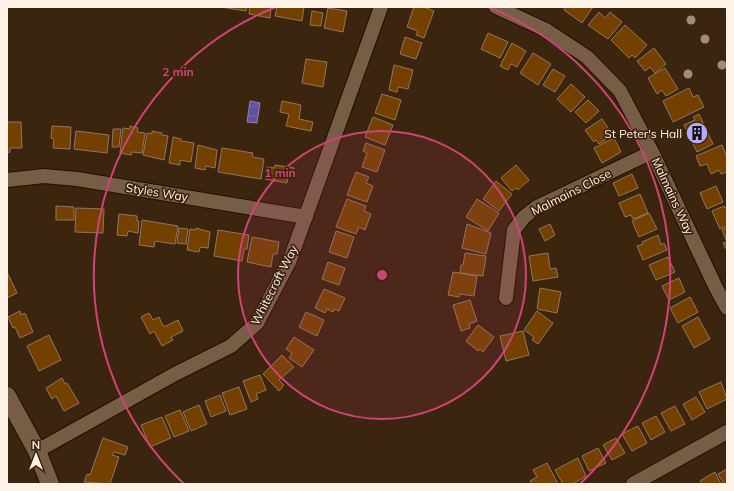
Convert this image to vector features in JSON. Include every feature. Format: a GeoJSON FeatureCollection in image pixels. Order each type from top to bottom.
{"type":"FeatureCollection","features":[{"type":"Feature","properties":{"kind":"street","name":"Whitecroft Way"},"geometry":{"type":"LineString","coordinates":[[37,451],[175,374],[231,346],[258,323],[290,260],[381,7]]}},
{"type":"Feature","properties":{"kind":"street","name":"Malmains Way"},"geometry":{"type":"LineString","coordinates":[[496,7],[546,30],[587,57],[620,91],[652,152],[716,288],[727,308]]}},
{"type":"Feature","properties":{"kind":"street","name":"Malmains Close"},"geometry":{"type":"LineString","coordinates":[[506,298],[514,230],[524,217],[536,207],[652,152]]}},
{"type":"Feature","properties":{"kind":"street","name":"Styles Way"},"geometry":{"type":"LineString","coordinates":[[7,180],[44,176],[77,179],[306,217]]}},
{"type":"Feature","properties":{"kind":"street"},"geometry":{"type":"LineString","coordinates":[[7,396],[37,451],[50,484]]}},
{"type":"Feature","properties":{"kind":"street"},"geometry":{"type":"LineString","coordinates":[[633,484],[727,432]]}},
{"type":"Feature","properties":{"kind":"water"},"geometry":{"type":"Polygon","coordinates":[[[250,101],[260,103],[257,123],[247,122],[250,101]]]}},
{"type":"Feature","properties":{"kind":"building"},"geometry":{"type":"Polygon","coordinates":[[[221,7],[247,7],[246,11],[221,7]]]}},
{"type":"Feature","properties":{"kind":"building"},"geometry":{"type":"Polygon","coordinates":[[[250,7],[271,7],[270,18],[249,14],[250,7]]]}},
{"type":"Feature","properties":{"kind":"building"},"geometry":{"type":"Polygon","coordinates":[[[277,7],[304,7],[302,21],[275,16],[277,7]]]}},
{"type":"Feature","properties":{"kind":"building"},"geometry":{"type":"Polygon","coordinates":[[[414,7],[424,7],[434,11],[424,38],[416,35],[418,31],[407,27],[414,7]]]}},
{"type":"Feature","properties":{"kind":"building"},"geometry":{"type":"Polygon","coordinates":[[[565,7],[593,7],[582,23],[564,10],[565,7]]]}},
{"type":"Feature","properties":{"kind":"building"},"geometry":{"type":"Polygon","coordinates":[[[328,8],[347,11],[343,32],[324,28],[328,8]]]}},
{"type":"Feature","properties":{"kind":"building"},"geometry":{"type":"Polygon","coordinates":[[[312,11],[323,13],[321,26],[310,25],[312,11]]]}},
{"type":"Feature","properties":{"kind":"building"},"geometry":{"type":"Polygon","coordinates":[[[599,12],[605,18],[610,12],[622,22],[608,39],[588,25],[599,12]]]}},
{"type":"Feature","properties":{"kind":"building"},"geometry":{"type":"Polygon","coordinates":[[[625,25],[647,45],[635,58],[632,55],[629,58],[611,40],[625,25]]]}},
{"type":"Feature","properties":{"kind":"building"},"geometry":{"type":"Polygon","coordinates":[[[488,33],[508,42],[500,58],[481,49],[488,33]]]}},
{"type":"Feature","properties":{"kind":"building"},"geometry":{"type":"Polygon","coordinates":[[[405,37],[422,43],[416,59],[400,54],[405,37]]]}},
{"type":"Feature","properties":{"kind":"building"},"geometry":{"type":"Polygon","coordinates":[[[512,43],[526,51],[517,67],[511,64],[508,70],[500,66],[512,43]]]}},
{"type":"Feature","properties":{"kind":"building"},"geometry":{"type":"Polygon","coordinates":[[[654,48],[666,64],[655,73],[650,67],[645,71],[637,61],[654,48]]]}},
{"type":"Feature","properties":{"kind":"building"},"geometry":{"type":"Polygon","coordinates":[[[533,53],[551,64],[538,85],[520,73],[533,53]]]}},
{"type":"Feature","properties":{"kind":"building"},"geometry":{"type":"Polygon","coordinates":[[[306,59],[327,62],[323,87],[302,83],[306,59]]]}},
{"type":"Feature","properties":{"kind":"building"},"geometry":{"type":"Polygon","coordinates":[[[394,65],[413,70],[408,89],[398,87],[397,92],[389,90],[394,65]]]}},
{"type":"Feature","properties":{"kind":"building"},"geometry":{"type":"Polygon","coordinates":[[[665,68],[678,89],[666,96],[662,90],[657,94],[648,78],[665,68]]]}},
{"type":"Feature","properties":{"kind":"building"},"geometry":{"type":"Polygon","coordinates":[[[553,69],[565,76],[555,92],[543,85],[553,69]]]}},
{"type":"Feature","properties":{"kind":"building"},"geometry":{"type":"Polygon","coordinates":[[[571,84],[585,97],[571,112],[557,99],[571,84]]]}},
{"type":"Feature","properties":{"kind":"building"},"geometry":{"type":"Polygon","coordinates":[[[689,88],[693,97],[698,95],[704,107],[673,122],[663,101],[689,88]]]}},
{"type":"Feature","properties":{"kind":"building"},"geometry":{"type":"Polygon","coordinates":[[[382,94],[401,100],[395,120],[375,113],[382,94]]]}},
{"type":"Feature","properties":{"kind":"building"},"geometry":{"type":"Polygon","coordinates":[[[588,100],[599,111],[586,123],[575,112],[588,100]]]}},
{"type":"Feature","properties":{"kind":"building"},"geometry":{"type":"Polygon","coordinates":[[[282,101],[301,105],[299,119],[313,122],[311,131],[286,126],[289,114],[280,112],[282,101]]]}},
{"type":"Feature","properties":{"kind":"building","name":"St Peter's Hall"},"geometry":{"type":"Polygon","coordinates":[[[699,114],[713,144],[697,152],[684,125],[695,120],[693,117],[699,114]]]}},
{"type":"Feature","properties":{"kind":"building"},"geometry":{"type":"Polygon","coordinates":[[[373,117],[393,125],[385,145],[365,137],[373,117]]]}},
{"type":"Feature","properties":{"kind":"building"},"geometry":{"type":"Polygon","coordinates":[[[602,119],[613,135],[599,144],[596,140],[594,142],[585,130],[602,119]]]}},
{"type":"Feature","properties":{"kind":"building"},"geometry":{"type":"Polygon","coordinates":[[[7,122],[21,122],[22,148],[10,148],[10,152],[7,153],[7,122]]]}},
{"type":"Feature","properties":{"kind":"building"},"geometry":{"type":"Polygon","coordinates":[[[52,126],[71,127],[70,149],[53,148],[54,139],[51,138],[52,126]]]}},
{"type":"Feature","properties":{"kind":"building"},"geometry":{"type":"Polygon","coordinates":[[[130,126],[138,128],[137,132],[145,133],[142,153],[132,152],[131,155],[120,153],[123,128],[130,129],[130,126]]]}},
{"type":"Feature","properties":{"kind":"building"},"geometry":{"type":"Polygon","coordinates":[[[113,129],[121,129],[119,147],[112,147],[113,129]]]}},
{"type":"Feature","properties":{"kind":"building"},"geometry":{"type":"Polygon","coordinates":[[[76,131],[109,135],[107,153],[74,149],[76,131]]]}},
{"type":"Feature","properties":{"kind":"building"},"geometry":{"type":"Polygon","coordinates":[[[152,131],[168,136],[164,160],[143,155],[147,133],[152,134],[152,131]]]}},
{"type":"Feature","properties":{"kind":"building"},"geometry":{"type":"Polygon","coordinates":[[[173,137],[181,139],[181,141],[194,143],[191,162],[180,160],[180,165],[169,163],[173,137]]]}},
{"type":"Feature","properties":{"kind":"building"},"geometry":{"type":"Polygon","coordinates":[[[614,138],[621,152],[602,163],[594,148],[614,138]]]}},
{"type":"Feature","properties":{"kind":"building"},"geometry":{"type":"Polygon","coordinates":[[[366,143],[385,150],[377,172],[362,167],[367,153],[363,151],[366,143]]]}},
{"type":"Feature","properties":{"kind":"building"},"geometry":{"type":"Polygon","coordinates":[[[198,145],[217,150],[215,168],[206,166],[205,170],[195,168],[198,145]]]}},
{"type":"Feature","properties":{"kind":"building"},"geometry":{"type":"Polygon","coordinates":[[[722,145],[727,157],[727,172],[721,174],[719,170],[711,174],[707,164],[700,166],[696,156],[722,145]]]}},
{"type":"Feature","properties":{"kind":"building"},"geometry":{"type":"Polygon","coordinates":[[[222,148],[253,153],[252,157],[264,159],[261,179],[218,172],[222,148]]]}},
{"type":"Feature","properties":{"kind":"building"},"geometry":{"type":"Polygon","coordinates":[[[275,165],[294,168],[292,178],[288,177],[287,183],[265,179],[267,167],[274,168],[275,165]]]}},
{"type":"Feature","properties":{"kind":"building"},"geometry":{"type":"Polygon","coordinates":[[[516,165],[529,180],[518,190],[516,188],[512,191],[501,178],[516,165]]]}},
{"type":"Feature","properties":{"kind":"building"},"geometry":{"type":"Polygon","coordinates":[[[356,172],[369,177],[366,183],[373,186],[367,202],[347,195],[356,172]]]}},
{"type":"Feature","properties":{"kind":"building"},"geometry":{"type":"Polygon","coordinates":[[[632,174],[638,188],[619,196],[613,183],[632,174]]]}},
{"type":"Feature","properties":{"kind":"building"},"geometry":{"type":"Polygon","coordinates":[[[496,181],[512,194],[499,211],[483,199],[496,181]]]}},
{"type":"Feature","properties":{"kind":"building"},"geometry":{"type":"Polygon","coordinates":[[[716,186],[723,202],[707,209],[700,193],[716,186]]]}},
{"type":"Feature","properties":{"kind":"building"},"geometry":{"type":"Polygon","coordinates":[[[640,194],[648,213],[633,219],[631,215],[625,217],[619,203],[640,194]]]}},
{"type":"Feature","properties":{"kind":"building"},"geometry":{"type":"Polygon","coordinates":[[[347,199],[366,206],[364,211],[371,214],[365,230],[359,227],[356,234],[336,227],[347,199]]]}},
{"type":"Feature","properties":{"kind":"building"},"geometry":{"type":"Polygon","coordinates":[[[477,199],[499,213],[488,231],[466,217],[477,199]]]}},
{"type":"Feature","properties":{"kind":"building"},"geometry":{"type":"Polygon","coordinates":[[[56,206],[74,207],[74,220],[56,220],[56,206]]]}},
{"type":"Feature","properties":{"kind":"building"},"geometry":{"type":"Polygon","coordinates":[[[724,206],[727,208],[727,226],[720,229],[712,211],[724,206]]]}},
{"type":"Feature","properties":{"kind":"building"},"geometry":{"type":"Polygon","coordinates":[[[76,208],[104,209],[103,233],[75,232],[76,208]]]}},
{"type":"Feature","properties":{"kind":"building"},"geometry":{"type":"Polygon","coordinates":[[[649,213],[657,229],[639,237],[632,221],[649,213]]]}},
{"type":"Feature","properties":{"kind":"building"},"geometry":{"type":"Polygon","coordinates":[[[119,214],[137,216],[137,221],[139,221],[138,233],[128,231],[127,236],[117,235],[119,214]]]}},
{"type":"Feature","properties":{"kind":"building"},"geometry":{"type":"Polygon","coordinates":[[[142,220],[178,226],[175,244],[155,241],[154,247],[139,245],[142,220]]]}},
{"type":"Feature","properties":{"kind":"building"},"geometry":{"type":"Polygon","coordinates":[[[467,224],[491,233],[486,254],[462,248],[467,224]]]}},
{"type":"Feature","properties":{"kind":"building"},"geometry":{"type":"Polygon","coordinates":[[[550,224],[555,235],[545,241],[539,229],[550,224]]]}},
{"type":"Feature","properties":{"kind":"building"},"geometry":{"type":"Polygon","coordinates":[[[179,228],[188,229],[186,244],[177,243],[179,228]]]}},
{"type":"Feature","properties":{"kind":"building"},"geometry":{"type":"Polygon","coordinates":[[[196,228],[210,232],[208,248],[200,247],[199,252],[187,250],[190,229],[196,230],[196,228]]]}},
{"type":"Feature","properties":{"kind":"building"},"geometry":{"type":"Polygon","coordinates":[[[727,228],[727,242],[722,230],[727,228]]]}},
{"type":"Feature","properties":{"kind":"building"},"geometry":{"type":"Polygon","coordinates":[[[218,230],[249,235],[247,249],[244,249],[242,261],[214,256],[218,230]]]}},
{"type":"Feature","properties":{"kind":"building"},"geometry":{"type":"Polygon","coordinates":[[[336,231],[354,237],[347,258],[329,252],[336,231]]]}},
{"type":"Feature","properties":{"kind":"building"},"geometry":{"type":"Polygon","coordinates":[[[658,235],[661,245],[664,243],[667,250],[643,260],[637,246],[643,244],[642,242],[658,235]]]}},
{"type":"Feature","properties":{"kind":"building"},"geometry":{"type":"Polygon","coordinates":[[[252,237],[279,242],[277,254],[273,254],[271,267],[247,262],[252,237]]]}},
{"type":"Feature","properties":{"kind":"building"},"geometry":{"type":"Polygon","coordinates":[[[727,242],[727,249],[726,249],[723,243],[727,242]]]}},
{"type":"Feature","properties":{"kind":"building"},"geometry":{"type":"Polygon","coordinates":[[[465,253],[486,256],[483,276],[460,273],[465,253]]]}},
{"type":"Feature","properties":{"kind":"building"},"geometry":{"type":"Polygon","coordinates":[[[548,253],[550,269],[556,268],[558,277],[533,281],[529,256],[548,253]]]}},
{"type":"Feature","properties":{"kind":"building"},"geometry":{"type":"Polygon","coordinates":[[[668,257],[675,272],[656,280],[649,265],[668,257]]]}},
{"type":"Feature","properties":{"kind":"building"},"geometry":{"type":"Polygon","coordinates":[[[328,262],[345,268],[339,285],[322,279],[328,262]]]}},
{"type":"Feature","properties":{"kind":"building"},"geometry":{"type":"Polygon","coordinates":[[[7,272],[17,293],[7,298],[7,272]]]}},
{"type":"Feature","properties":{"kind":"building"},"geometry":{"type":"Polygon","coordinates":[[[453,272],[477,276],[474,296],[460,294],[459,297],[448,295],[453,272]]]}},
{"type":"Feature","properties":{"kind":"building"},"geometry":{"type":"Polygon","coordinates":[[[679,278],[685,292],[669,300],[662,286],[679,278]]]}},
{"type":"Feature","properties":{"kind":"building"},"geometry":{"type":"Polygon","coordinates":[[[540,288],[561,292],[557,313],[537,309],[540,288]]]}},
{"type":"Feature","properties":{"kind":"building"},"geometry":{"type":"Polygon","coordinates":[[[324,289],[345,298],[339,311],[334,309],[333,312],[327,309],[325,313],[315,308],[324,289]]]}},
{"type":"Feature","properties":{"kind":"building"},"geometry":{"type":"Polygon","coordinates":[[[690,297],[698,312],[678,323],[670,308],[690,297]]]}},
{"type":"Feature","properties":{"kind":"building"},"geometry":{"type":"Polygon","coordinates":[[[470,300],[477,321],[469,324],[470,328],[461,331],[453,305],[470,300]]]}},
{"type":"Feature","properties":{"kind":"building"},"geometry":{"type":"Polygon","coordinates":[[[20,311],[21,315],[25,313],[33,332],[20,338],[8,317],[20,311]]]}},
{"type":"Feature","properties":{"kind":"building"},"geometry":{"type":"Polygon","coordinates":[[[537,311],[553,323],[538,344],[532,340],[534,337],[524,330],[537,311]]]}},
{"type":"Feature","properties":{"kind":"building"},"geometry":{"type":"Polygon","coordinates":[[[306,312],[324,320],[317,336],[299,327],[306,312]]]}},
{"type":"Feature","properties":{"kind":"building"},"geometry":{"type":"Polygon","coordinates":[[[149,313],[153,320],[159,317],[163,326],[178,320],[183,331],[171,337],[173,340],[162,346],[154,331],[150,334],[141,317],[149,313]]]}},
{"type":"Feature","properties":{"kind":"building"},"geometry":{"type":"Polygon","coordinates":[[[698,317],[710,339],[694,348],[682,326],[698,317]]]}},
{"type":"Feature","properties":{"kind":"building"},"geometry":{"type":"Polygon","coordinates":[[[478,325],[494,337],[483,352],[480,349],[478,351],[466,341],[478,325]]]}},
{"type":"Feature","properties":{"kind":"building"},"geometry":{"type":"Polygon","coordinates":[[[523,331],[529,355],[506,361],[500,336],[523,331]]]}},
{"type":"Feature","properties":{"kind":"building"},"geometry":{"type":"Polygon","coordinates":[[[49,335],[61,360],[39,371],[27,346],[49,335]]]}},
{"type":"Feature","properties":{"kind":"building"},"geometry":{"type":"Polygon","coordinates":[[[294,337],[314,350],[302,367],[289,358],[292,353],[286,349],[294,337]]]}},
{"type":"Feature","properties":{"kind":"building"},"geometry":{"type":"Polygon","coordinates":[[[282,355],[294,367],[279,380],[284,385],[279,391],[263,374],[282,355]]]}},
{"type":"Feature","properties":{"kind":"building"},"geometry":{"type":"Polygon","coordinates":[[[260,375],[266,390],[256,394],[258,399],[251,402],[243,381],[260,375]]]}},
{"type":"Feature","properties":{"kind":"building"},"geometry":{"type":"Polygon","coordinates":[[[62,378],[65,384],[67,383],[79,403],[64,411],[56,396],[52,399],[46,388],[62,378]]]}},
{"type":"Feature","properties":{"kind":"building"},"geometry":{"type":"Polygon","coordinates":[[[721,382],[727,399],[707,409],[699,392],[721,382]]]}},
{"type":"Feature","properties":{"kind":"building"},"geometry":{"type":"Polygon","coordinates":[[[239,387],[247,409],[230,415],[222,393],[239,387]]]}},
{"type":"Feature","properties":{"kind":"building"},"geometry":{"type":"Polygon","coordinates":[[[220,395],[226,411],[211,417],[205,401],[220,395]]]}},
{"type":"Feature","properties":{"kind":"building"},"geometry":{"type":"Polygon","coordinates":[[[696,397],[705,412],[692,420],[683,404],[696,397]]]}},
{"type":"Feature","properties":{"kind":"building"},"geometry":{"type":"Polygon","coordinates":[[[199,405],[207,424],[191,431],[183,412],[199,405]]]}},
{"type":"Feature","properties":{"kind":"building"},"geometry":{"type":"Polygon","coordinates":[[[675,406],[685,424],[671,431],[661,413],[675,406]]]}},
{"type":"Feature","properties":{"kind":"building"},"geometry":{"type":"Polygon","coordinates":[[[180,410],[189,431],[174,437],[165,416],[180,410]]]}},
{"type":"Feature","properties":{"kind":"building"},"geometry":{"type":"Polygon","coordinates":[[[656,416],[665,432],[651,440],[642,423],[656,416]]]}},
{"type":"Feature","properties":{"kind":"building"},"geometry":{"type":"Polygon","coordinates":[[[162,417],[171,438],[150,447],[141,425],[162,417]]]}},
{"type":"Feature","properties":{"kind":"building"},"geometry":{"type":"Polygon","coordinates":[[[638,426],[647,443],[632,451],[622,434],[638,426]]]}},
{"type":"Feature","properties":{"kind":"building"},"geometry":{"type":"Polygon","coordinates":[[[103,438],[128,447],[125,455],[114,452],[112,455],[119,457],[110,484],[84,482],[87,474],[90,475],[103,438]]]}},
{"type":"Feature","properties":{"kind":"building"},"geometry":{"type":"Polygon","coordinates":[[[616,438],[625,453],[612,460],[603,445],[616,438]]]}},
{"type":"Feature","properties":{"kind":"building"},"geometry":{"type":"Polygon","coordinates":[[[598,448],[606,463],[589,471],[582,456],[598,448]]]}},
{"type":"Feature","properties":{"kind":"building"},"geometry":{"type":"Polygon","coordinates":[[[578,458],[586,476],[573,484],[563,484],[555,470],[578,458]]]}},
{"type":"Feature","properties":{"kind":"building"},"geometry":{"type":"Polygon","coordinates":[[[547,463],[558,484],[532,484],[530,481],[537,477],[533,470],[547,463]]]}},
{"type":"Feature","properties":{"kind":"building"},"geometry":{"type":"Polygon","coordinates":[[[727,469],[727,484],[724,484],[718,474],[727,469]]]}},
{"type":"Feature","properties":{"kind":"building"},"geometry":{"type":"Polygon","coordinates":[[[715,472],[721,484],[702,484],[700,481],[715,472]]]}},
{"type":"Feature","properties":{"kind":"place","name":"St Peter's Hall"},"geometry":{"type":"Point","coordinates":[697,133]}}]}
